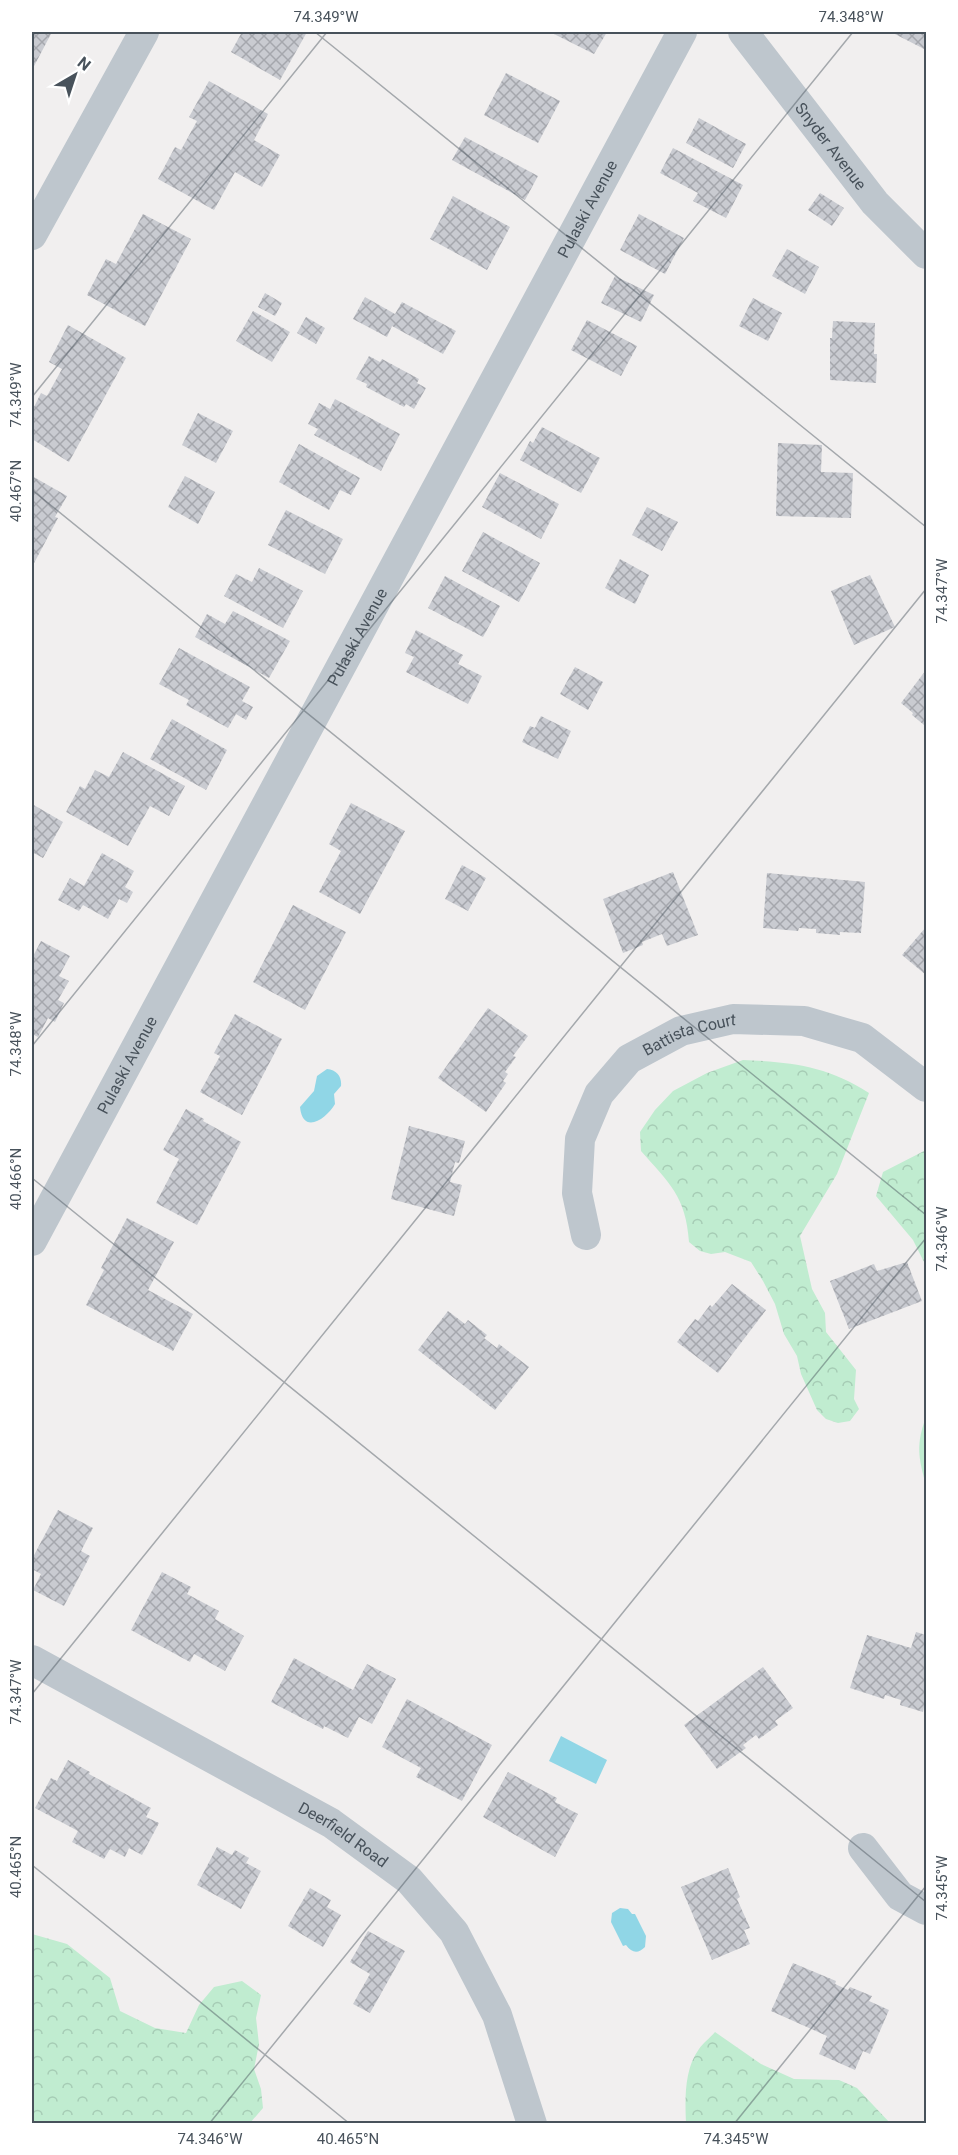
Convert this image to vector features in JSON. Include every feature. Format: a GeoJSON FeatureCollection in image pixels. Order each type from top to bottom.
{"type":"FeatureCollection","features":[{"type":"Feature","properties":{"kind":"street"},"geometry":{"type":"LineString","coordinates":[[32,235],[144,32]]}},
{"type":"Feature","properties":{"kind":"street","name":"Pulaski Avenue"},"geometry":{"type":"LineString","coordinates":[[32,1241],[682,32]]}},
{"type":"Feature","properties":{"kind":"street","name":"Snyder Avenue"},"geometry":{"type":"LineString","coordinates":[[743,32],[875,203],[927,254]]}},
{"type":"Feature","properties":{"kind":"street","name":"Battista Court"},"geometry":{"type":"LineString","coordinates":[[586,1235],[577,1193],[580,1140],[599,1094],[629,1059],[681,1031],[732,1019],[804,1021],[862,1038],[927,1087]]}},
{"type":"Feature","properties":{"kind":"street","name":"Deerfield Road"},"geometry":{"type":"LineString","coordinates":[[32,1660],[331,1823],[409,1880],[454,1932],[497,2015],[532,2124]]}},
{"type":"Feature","properties":{"kind":"street"},"geometry":{"type":"LineString","coordinates":[[863,1848],[900,1896],[927,1910]]}},
{"type":"Feature","properties":{"kind":"green space"},"geometry":{"type":"Polygon","coordinates":[[[743,1060],[809,1067],[838,1077],[869,1093],[837,1174],[800,1236],[812,1289],[825,1313],[826,1332],[856,1370],[854,1399],[859,1409],[850,1421],[838,1423],[826,1419],[817,1410],[801,1374],[797,1356],[784,1334],[775,1304],[751,1262],[725,1252],[711,1254],[700,1251],[689,1242],[680,1201],[668,1182],[641,1151],[640,1132],[655,1110],[673,1091],[707,1073],[743,1060]]]}},
{"type":"Feature","properties":{"kind":"green space"},"geometry":{"type":"Polygon","coordinates":[[[926,1152],[926,1266],[913,1240],[876,1196],[883,1172],[926,1152]]]}},
{"type":"Feature","properties":{"kind":"green space"},"geometry":{"type":"Polygon","coordinates":[[[926,1417],[926,1485],[919,1451],[926,1417]]]}},
{"type":"Feature","properties":{"kind":"green space"},"geometry":{"type":"Polygon","coordinates":[[[32,1934],[67,1944],[110,1978],[120,2011],[155,2028],[186,2033],[199,2005],[214,1987],[242,1981],[261,1995],[256,2018],[259,2044],[254,2069],[261,2089],[263,2108],[250,2123],[32,2123],[32,1934]]]}},
{"type":"Feature","properties":{"kind":"green space"},"geometry":{"type":"Polygon","coordinates":[[[715,2032],[761,2064],[794,2079],[839,2080],[857,2088],[890,2123],[686,2123],[686,2095],[690,2066],[699,2049],[715,2032]]]}},
{"type":"Feature","properties":{"kind":"water"},"geometry":{"type":"Polygon","coordinates":[[[327,1069],[338,1074],[341,1080],[341,1086],[334,1094],[335,1104],[316,1122],[306,1121],[300,1107],[314,1091],[317,1076],[327,1069]]]}},
{"type":"Feature","properties":{"kind":"water"},"geometry":{"type":"Polygon","coordinates":[[[561,1736],[607,1760],[596,1784],[549,1761],[561,1736]]]}},
{"type":"Feature","properties":{"kind":"water"},"geometry":{"type":"Polygon","coordinates":[[[620,1908],[628,1909],[635,1914],[646,1936],[645,1947],[640,1951],[633,1951],[626,1945],[623,1946],[611,1922],[612,1913],[620,1908]]]}},
{"type":"Feature","properties":{"kind":"building"},"geometry":{"type":"Polygon","coordinates":[[[32,32],[52,32],[32,70],[32,32]]]}},
{"type":"Feature","properties":{"kind":"building"},"geometry":{"type":"Polygon","coordinates":[[[242,32],[307,32],[280,80],[231,52],[242,32]]]}},
{"type":"Feature","properties":{"kind":"building"},"geometry":{"type":"Polygon","coordinates":[[[550,32],[607,32],[594,54],[550,32]]]}},
{"type":"Feature","properties":{"kind":"building"},"geometry":{"type":"Polygon","coordinates":[[[891,32],[926,32],[926,50],[891,32]]]}},
{"type":"Feature","properties":{"kind":"building"},"geometry":{"type":"Polygon","coordinates":[[[506,73],[560,101],[538,143],[484,115],[506,73]]]}},
{"type":"Feature","properties":{"kind":"building"},"geometry":{"type":"Polygon","coordinates":[[[209,81],[268,114],[254,140],[280,155],[262,187],[235,172],[214,210],[158,179],[175,147],[181,150],[197,121],[189,117],[209,81]]]}},
{"type":"Feature","properties":{"kind":"building"},"geometry":{"type":"Polygon","coordinates":[[[699,118],[746,144],[733,168],[686,143],[699,118]]]}},
{"type":"Feature","properties":{"kind":"building"},"geometry":{"type":"Polygon","coordinates":[[[465,137],[538,176],[525,200],[452,160],[465,137]]]}},
{"type":"Feature","properties":{"kind":"building"},"geometry":{"type":"Polygon","coordinates":[[[673,148],[743,185],[726,218],[693,201],[698,193],[660,173],[673,148]]]}},
{"type":"Feature","properties":{"kind":"building"},"geometry":{"type":"Polygon","coordinates":[[[820,193],[844,208],[832,226],[808,210],[820,193]]]}},
{"type":"Feature","properties":{"kind":"building"},"geometry":{"type":"Polygon","coordinates":[[[453,196],[510,227],[487,270],[430,239],[453,196]]]}},
{"type":"Feature","properties":{"kind":"building"},"geometry":{"type":"Polygon","coordinates":[[[143,214],[191,239],[145,326],[87,295],[106,259],[116,264],[143,214]]]}},
{"type":"Feature","properties":{"kind":"building"},"geometry":{"type":"Polygon","coordinates":[[[639,214],[684,238],[665,274],[620,250],[639,214]]]}},
{"type":"Feature","properties":{"kind":"building"},"geometry":{"type":"Polygon","coordinates":[[[787,249],[819,267],[805,294],[772,276],[787,249]]]}},
{"type":"Feature","properties":{"kind":"building"},"geometry":{"type":"Polygon","coordinates":[[[615,276],[654,295],[641,322],[601,303],[615,276]]]}},
{"type":"Feature","properties":{"kind":"building"},"geometry":{"type":"Polygon","coordinates":[[[265,293],[282,303],[275,316],[258,307],[265,293]]]}},
{"type":"Feature","properties":{"kind":"building"},"geometry":{"type":"Polygon","coordinates":[[[365,297],[395,314],[402,302],[456,331],[443,354],[392,326],[387,337],[353,319],[365,297]]]}},
{"type":"Feature","properties":{"kind":"building"},"geometry":{"type":"Polygon","coordinates":[[[753,298],[782,313],[768,341],[739,326],[753,298]]]}},
{"type":"Feature","properties":{"kind":"building"},"geometry":{"type":"Polygon","coordinates":[[[253,311],[290,332],[272,362],[236,341],[253,311]]]}},
{"type":"Feature","properties":{"kind":"building"},"geometry":{"type":"Polygon","coordinates":[[[306,317],[325,328],[316,344],[297,333],[306,317]]]}},
{"type":"Feature","properties":{"kind":"building"},"geometry":{"type":"Polygon","coordinates":[[[587,320],[637,346],[621,376],[571,350],[587,320]]]}},
{"type":"Feature","properties":{"kind":"building"},"geometry":{"type":"Polygon","coordinates":[[[833,321],[875,323],[876,383],[830,380],[830,338],[832,338],[833,321]]]}},
{"type":"Feature","properties":{"kind":"building"},"geometry":{"type":"Polygon","coordinates":[[[68,325],[126,358],[69,462],[32,439],[32,411],[41,393],[47,396],[62,369],[49,362],[68,325]]]}},
{"type":"Feature","properties":{"kind":"building"},"geometry":{"type":"Polygon","coordinates":[[[369,356],[380,362],[382,359],[419,379],[417,383],[426,388],[414,409],[406,404],[404,407],[366,387],[367,384],[356,379],[369,356]]]}},
{"type":"Feature","properties":{"kind":"building"},"geometry":{"type":"Polygon","coordinates":[[[335,399],[400,434],[381,471],[314,435],[318,429],[308,424],[319,403],[330,409],[335,399]]]}},
{"type":"Feature","properties":{"kind":"building"},"geometry":{"type":"Polygon","coordinates":[[[198,413],[233,431],[216,463],[182,445],[198,413]]]}},
{"type":"Feature","properties":{"kind":"building"},"geometry":{"type":"Polygon","coordinates":[[[542,427],[600,458],[581,493],[520,460],[530,441],[533,443],[542,427]]]}},
{"type":"Feature","properties":{"kind":"building"},"geometry":{"type":"Polygon","coordinates":[[[778,443],[822,445],[821,472],[853,473],[851,518],[776,516],[778,443]]]}},
{"type":"Feature","properties":{"kind":"building"},"geometry":{"type":"Polygon","coordinates":[[[299,444],[360,478],[351,495],[340,490],[329,510],[279,482],[299,444]]]}},
{"type":"Feature","properties":{"kind":"building"},"geometry":{"type":"Polygon","coordinates":[[[500,473],[559,504],[541,539],[482,507],[500,473]]]}},
{"type":"Feature","properties":{"kind":"building"},"geometry":{"type":"Polygon","coordinates":[[[32,476],[67,496],[32,567],[32,476]]]}},
{"type":"Feature","properties":{"kind":"building"},"geometry":{"type":"Polygon","coordinates":[[[185,476],[215,492],[198,524],[168,507],[185,476]]]}},
{"type":"Feature","properties":{"kind":"building"},"geometry":{"type":"Polygon","coordinates":[[[647,507],[678,522],[662,551],[632,535],[647,507]]]}},
{"type":"Feature","properties":{"kind":"building"},"geometry":{"type":"Polygon","coordinates":[[[286,510],[343,539],[325,574],[268,545],[286,510]]]}},
{"type":"Feature","properties":{"kind":"building"},"geometry":{"type":"Polygon","coordinates":[[[483,532],[540,563],[519,602],[462,571],[483,532]]]}},
{"type":"Feature","properties":{"kind":"building"},"geometry":{"type":"Polygon","coordinates":[[[620,559],[649,575],[635,604],[605,588],[620,559]]]}},
{"type":"Feature","properties":{"kind":"building"},"geometry":{"type":"Polygon","coordinates":[[[259,568],[303,591],[283,628],[224,596],[236,574],[252,582],[259,568]]]}},
{"type":"Feature","properties":{"kind":"building"},"geometry":{"type":"Polygon","coordinates":[[[870,575],[895,627],[854,645],[831,591],[870,575]]]}},
{"type":"Feature","properties":{"kind":"building"},"geometry":{"type":"Polygon","coordinates":[[[445,576],[500,606],[483,637],[428,608],[445,576]]]}},
{"type":"Feature","properties":{"kind":"building"},"geometry":{"type":"Polygon","coordinates":[[[233,611],[290,641],[269,678],[195,637],[207,614],[225,624],[233,611]]]}},
{"type":"Feature","properties":{"kind":"building"},"geometry":{"type":"Polygon","coordinates":[[[416,630],[463,655],[458,664],[482,676],[468,704],[406,672],[414,657],[405,653],[416,630]]]}},
{"type":"Feature","properties":{"kind":"building"},"geometry":{"type":"Polygon","coordinates":[[[179,648],[250,687],[242,701],[253,707],[246,720],[236,714],[228,728],[186,705],[189,700],[159,684],[179,648]]]}},
{"type":"Feature","properties":{"kind":"building"},"geometry":{"type":"Polygon","coordinates":[[[575,667],[603,682],[588,710],[560,694],[575,667]]]}},
{"type":"Feature","properties":{"kind":"building"},"geometry":{"type":"Polygon","coordinates":[[[926,670],[926,724],[924,725],[901,703],[926,670]]]}},
{"type":"Feature","properties":{"kind":"building"},"geometry":{"type":"Polygon","coordinates":[[[541,716],[571,731],[558,759],[522,742],[530,726],[535,728],[541,716]]]}},
{"type":"Feature","properties":{"kind":"building"},"geometry":{"type":"Polygon","coordinates":[[[172,719],[227,750],[206,790],[150,759],[172,719]]]}},
{"type":"Feature","properties":{"kind":"building"},"geometry":{"type":"Polygon","coordinates":[[[123,752],[185,786],[169,816],[150,806],[128,846],[66,812],[80,786],[85,789],[95,770],[109,777],[123,752]]]}},
{"type":"Feature","properties":{"kind":"building"},"geometry":{"type":"Polygon","coordinates":[[[351,803],[405,831],[360,914],[319,892],[341,851],[329,844],[351,803]]]}},
{"type":"Feature","properties":{"kind":"building"},"geometry":{"type":"Polygon","coordinates":[[[32,804],[63,822],[43,858],[32,852],[32,804]]]}},
{"type":"Feature","properties":{"kind":"building"},"geometry":{"type":"Polygon","coordinates":[[[102,853],[134,871],[125,887],[133,892],[127,903],[119,899],[108,919],[83,905],[79,911],[58,900],[70,878],[84,886],[102,853]]]}},
{"type":"Feature","properties":{"kind":"building"},"geometry":{"type":"Polygon","coordinates":[[[462,865],[486,878],[468,911],[445,899],[462,865]]]}},
{"type":"Feature","properties":{"kind":"building"},"geometry":{"type":"Polygon","coordinates":[[[673,872],[698,935],[667,946],[662,934],[623,953],[603,899],[673,872]]]}},
{"type":"Feature","properties":{"kind":"building"},"geometry":{"type":"Polygon","coordinates":[[[767,873],[865,882],[861,933],[840,932],[840,935],[816,933],[816,929],[799,928],[798,931],[763,928],[767,873]]]}},
{"type":"Feature","properties":{"kind":"building"},"geometry":{"type":"Polygon","coordinates":[[[293,905],[346,932],[305,1010],[253,982],[293,905]]]}},
{"type":"Feature","properties":{"kind":"building"},"geometry":{"type":"Polygon","coordinates":[[[926,927],[926,975],[902,955],[926,927]]]}},
{"type":"Feature","properties":{"kind":"building"},"geometry":{"type":"Polygon","coordinates":[[[41,941],[70,956],[59,976],[69,981],[58,1000],[64,1003],[55,1022],[48,1018],[38,1037],[32,1034],[32,958],[41,941]]]}},
{"type":"Feature","properties":{"kind":"building"},"geometry":{"type":"Polygon","coordinates":[[[488,1008],[528,1036],[513,1056],[516,1057],[505,1072],[508,1074],[503,1081],[506,1083],[486,1112],[438,1078],[488,1008]]]}},
{"type":"Feature","properties":{"kind":"building"},"geometry":{"type":"Polygon","coordinates":[[[235,1014],[282,1039],[242,1115],[200,1092],[220,1056],[214,1053],[235,1014]]]}},
{"type":"Feature","properties":{"kind":"building"},"geometry":{"type":"Polygon","coordinates":[[[186,1109],[241,1142],[197,1225],[156,1203],[179,1159],[163,1150],[186,1109]]]}},
{"type":"Feature","properties":{"kind":"building"},"geometry":{"type":"Polygon","coordinates":[[[409,1126],[465,1141],[459,1163],[455,1162],[450,1182],[462,1185],[454,1216],[391,1199],[409,1126]]]}},
{"type":"Feature","properties":{"kind":"building"},"geometry":{"type":"Polygon","coordinates":[[[127,1218],[174,1242],[148,1290],[193,1314],[173,1351],[86,1305],[104,1270],[101,1268],[127,1218]]]}},
{"type":"Feature","properties":{"kind":"building"},"geometry":{"type":"Polygon","coordinates":[[[907,1262],[922,1301],[849,1329],[830,1281],[874,1264],[877,1271],[907,1262]]]}},
{"type":"Feature","properties":{"kind":"building"},"geometry":{"type":"Polygon","coordinates":[[[732,1284],[766,1310],[718,1373],[677,1342],[695,1319],[698,1321],[710,1305],[712,1307],[732,1284]]]}},
{"type":"Feature","properties":{"kind":"building"},"geometry":{"type":"Polygon","coordinates":[[[448,1311],[465,1324],[468,1320],[487,1335],[484,1338],[497,1348],[499,1344],[529,1367],[495,1410],[418,1350],[448,1311]]]}},
{"type":"Feature","properties":{"kind":"building"},"geometry":{"type":"Polygon","coordinates":[[[58,1510],[93,1528],[81,1551],[90,1556],[64,1606],[33,1590],[41,1574],[32,1569],[32,1559],[58,1510]]]}},
{"type":"Feature","properties":{"kind":"building"},"geometry":{"type":"Polygon","coordinates":[[[162,1572],[191,1587],[187,1594],[219,1611],[215,1619],[244,1636],[225,1671],[194,1654],[190,1662],[131,1630],[162,1572]]]}},
{"type":"Feature","properties":{"kind":"building"},"geometry":{"type":"Polygon","coordinates":[[[916,1632],[926,1635],[926,1708],[924,1707],[923,1712],[900,1705],[901,1700],[885,1695],[884,1699],[850,1688],[867,1635],[911,1648],[916,1632]]]}},
{"type":"Feature","properties":{"kind":"building"},"geometry":{"type":"Polygon","coordinates":[[[294,1658],[353,1690],[367,1664],[396,1679],[372,1724],[359,1717],[348,1738],[324,1726],[323,1729],[271,1702],[294,1658]]]}},
{"type":"Feature","properties":{"kind":"building"},"geometry":{"type":"Polygon","coordinates":[[[763,1667],[793,1708],[775,1721],[778,1725],[759,1739],[756,1735],[743,1745],[746,1748],[717,1769],[684,1725],[763,1667]]]}},
{"type":"Feature","properties":{"kind":"building"},"geometry":{"type":"Polygon","coordinates":[[[407,1699],[492,1745],[462,1801],[416,1777],[421,1768],[382,1747],[407,1699]]]}},
{"type":"Feature","properties":{"kind":"building"},"geometry":{"type":"Polygon","coordinates":[[[68,1760],[151,1808],[146,1817],[159,1823],[142,1855],[129,1848],[125,1857],[110,1849],[104,1859],[72,1842],[78,1831],[35,1808],[51,1778],[57,1781],[68,1760]]]}},
{"type":"Feature","properties":{"kind":"building"},"geometry":{"type":"Polygon","coordinates":[[[508,1772],[557,1798],[555,1802],[578,1814],[555,1857],[483,1817],[508,1772]]]}},
{"type":"Feature","properties":{"kind":"building"},"geometry":{"type":"Polygon","coordinates":[[[217,1847],[232,1855],[235,1850],[249,1858],[246,1863],[261,1871],[241,1909],[197,1885],[217,1847]]]}},
{"type":"Feature","properties":{"kind":"building"},"geometry":{"type":"Polygon","coordinates":[[[728,1868],[740,1897],[737,1899],[750,1928],[744,1930],[750,1944],[712,1960],[681,1887],[728,1868]]]}},
{"type":"Feature","properties":{"kind":"building"},"geometry":{"type":"Polygon","coordinates":[[[310,1888],[331,1900],[327,1907],[341,1915],[323,1947],[288,1926],[310,1888]]]}},
{"type":"Feature","properties":{"kind":"building"},"geometry":{"type":"Polygon","coordinates":[[[368,1931],[405,1951],[370,2013],[353,2004],[370,1974],[350,1962],[368,1931]]]}},
{"type":"Feature","properties":{"kind":"building"},"geometry":{"type":"Polygon","coordinates":[[[793,1963],[836,1981],[835,1984],[848,1990],[850,1987],[872,1996],[869,2001],[889,2010],[870,2054],[863,2051],[855,2070],[819,2054],[827,2036],[771,2011],[793,1963]]]}}]}
